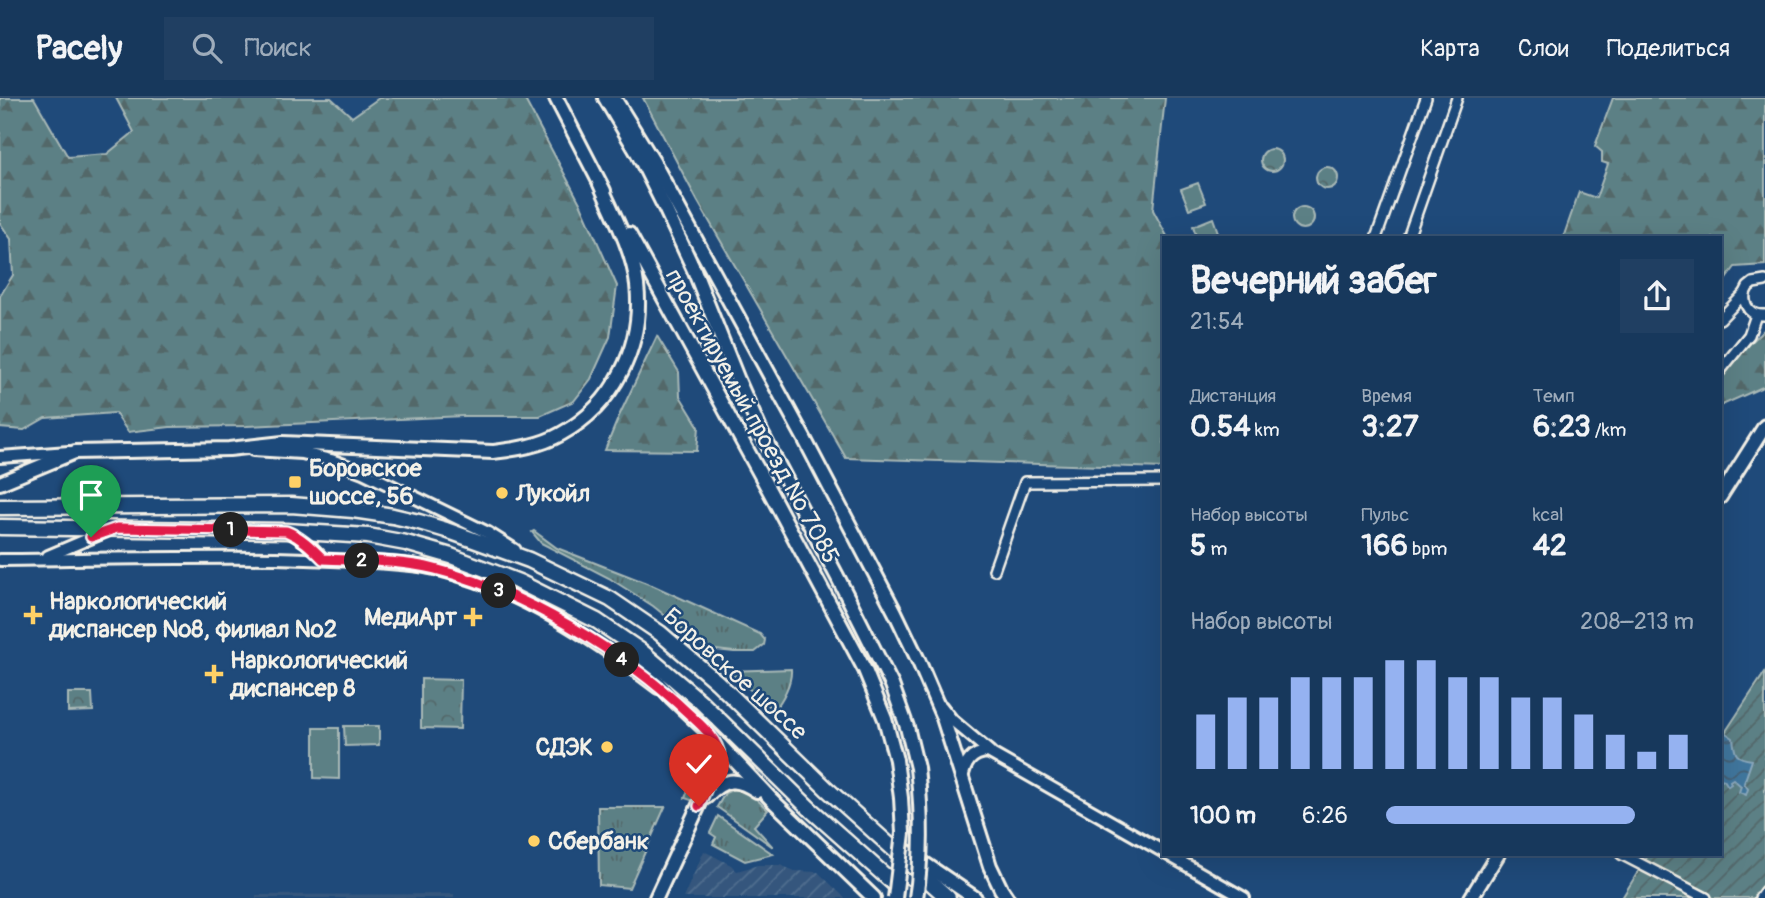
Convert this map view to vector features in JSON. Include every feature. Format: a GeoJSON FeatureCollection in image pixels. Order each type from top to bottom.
{"type":"FeatureCollection","features":[{"type":"Feature","properties":{"kind":"main road","name":"проектируемый проезд № 7085"},"geometry":{"type":"LineString","coordinates":[[556,98],[600,184],[658,285],[865,670],[885,719],[896,760],[903,833],[895,898]]}},
{"type":"Feature","properties":{"kind":"main road","name":"проектируемый проезд № 7085"},"geometry":{"type":"LineString","coordinates":[[605,98],[666,208],[762,434],[892,685],[907,727],[921,806],[922,845],[916,898]]}},
{"type":"Feature","properties":{"kind":"main road"},"geometry":{"type":"LineString","coordinates":[[614,98],[654,163],[804,438],[895,612],[943,718],[990,866],[1007,898]]}},
{"type":"Feature","properties":{"kind":"main road"},"geometry":{"type":"LineString","coordinates":[[0,483],[75,452],[229,449],[283,443],[493,452],[527,447],[559,436],[584,419],[606,397],[634,342],[638,317],[637,284],[630,254],[600,184]]}},
{"type":"Feature","properties":{"kind":"main road"},"geometry":{"type":"LineString","coordinates":[[1722,494],[1765,426]]}},
{"type":"Feature","properties":{"kind":"main road","name":"Боровское шоссе"},"geometry":{"type":"LineString","coordinates":[[0,507],[278,505],[353,510],[419,522],[529,560],[610,599],[660,633],[718,682],[827,789],[948,898]]}},
{"type":"Feature","properties":{"kind":"main road","name":"Боровское шоссе"},"geometry":{"type":"LineString","coordinates":[[0,527],[286,531],[368,536],[439,553],[519,582],[597,621],[642,650],[680,682],[815,814],[910,898]]}},
{"type":"Feature","properties":{"kind":"main road"},"geometry":{"type":"LineString","coordinates":[[597,621],[639,658],[673,698],[772,800],[874,898]]}},
{"type":"Feature","properties":{"kind":"main road"},"geometry":{"type":"LineString","coordinates":[[656,898],[720,757],[719,750],[708,732]]}},
{"type":"Feature","properties":{"kind":"main road"},"geometry":{"type":"LineString","coordinates":[[699,806],[721,784],[734,781],[748,785],[772,800]]}},
{"type":"Feature","properties":{"kind":"main road"},"geometry":{"type":"LineString","coordinates":[[827,789],[908,853],[975,898]]}},
{"type":"Feature","properties":{"kind":"main road"},"geometry":{"type":"LineString","coordinates":[[1471,898],[1497,856]]}},
{"type":"Feature","properties":{"kind":"street"},"geometry":{"type":"LineString","coordinates":[[1377,236],[1426,98]]}},
{"type":"Feature","properties":{"kind":"street"},"geometry":{"type":"LineString","coordinates":[[1409,236],[1457,98]]}},
{"type":"Feature","properties":{"kind":"street"},"geometry":{"type":"LineString","coordinates":[[1722,369],[1761,315],[1750,312],[1744,299],[1745,293],[1754,283],[1765,281]]}},
{"type":"Feature","properties":{"kind":"street"},"geometry":{"type":"LineString","coordinates":[[1722,317],[1745,293]]}},
{"type":"Feature","properties":{"kind":"street"},"geometry":{"type":"LineString","coordinates":[[229,449],[302,453],[331,460],[363,472],[488,533],[529,560]]}},
{"type":"Feature","properties":{"kind":"street"},"geometry":{"type":"LineString","coordinates":[[0,457],[75,452]]}},
{"type":"Feature","properties":{"kind":"street"},"geometry":{"type":"LineString","coordinates":[[994,569],[1025,482],[1162,481]]}},
{"type":"Feature","properties":{"kind":"street"},"geometry":{"type":"LineString","coordinates":[[35,559],[58,553],[117,528]]}},
{"type":"Feature","properties":{"kind":"street"},"geometry":{"type":"LineString","coordinates":[[286,531],[297,535],[323,559]]}},
{"type":"Feature","properties":{"kind":"street"},"geometry":{"type":"LineString","coordinates":[[0,560],[323,559],[419,566],[456,575],[548,614],[605,648],[673,698]]}},
{"type":"Feature","properties":{"kind":"street"},"geometry":{"type":"LineString","coordinates":[[931,690],[952,720],[990,753],[1162,851]]}},
{"type":"Feature","properties":{"kind":"street"},"geometry":{"type":"LineString","coordinates":[[962,779],[964,769],[973,756],[990,753]]}},
{"type":"Feature","properties":{"kind":"street"},"geometry":{"type":"LineString","coordinates":[[1170,856],[1244,898]]}},
{"type":"Feature","properties":{"kind":"street"},"geometry":{"type":"LineString","coordinates":[[1625,856],[1706,898]]}},
{"type":"Feature","properties":{"kind":"street"},"geometry":{"type":"LineString","coordinates":[[1760,898],[1765,891]]}},
{"type":"Feature","properties":{"kind":"shaded area"},"geometry":{"type":"Polygon","coordinates":[[[704,851],[737,871],[758,865],[780,865],[795,871],[818,872],[845,898],[683,898],[704,851]]]}},
{"type":"Feature","properties":{"kind":"shaded area"},"geometry":{"type":"Polygon","coordinates":[[[454,894],[454,898],[256,898],[256,895],[454,894]]]}},
{"type":"Feature","properties":{"kind":"green space"},"geometry":{"type":"Polygon","coordinates":[[[0,98],[34,98],[68,157],[107,154],[134,132],[116,98],[331,98],[352,117],[379,98],[524,98],[581,205],[617,286],[610,337],[591,379],[574,401],[540,416],[464,416],[170,427],[128,432],[115,413],[45,418],[24,430],[0,428],[0,296],[13,275],[11,239],[0,223],[0,98]]]}},
{"type":"Feature","properties":{"kind":"green space"},"geometry":{"type":"Polygon","coordinates":[[[643,98],[1165,98],[1153,210],[1167,236],[1162,236],[1162,468],[846,458],[697,200],[643,98]]]}},
{"type":"Feature","properties":{"kind":"green space"},"geometry":{"type":"Polygon","coordinates":[[[1613,98],[1765,98],[1765,265],[1735,267],[1722,284],[1722,236],[1564,236],[1579,192],[1596,198],[1608,164],[1602,162],[1602,152],[1595,146],[1613,98]]]}},
{"type":"Feature","properties":{"kind":"green space"},"geometry":{"type":"Polygon","coordinates":[[[1272,149],[1280,152],[1283,160],[1280,168],[1272,171],[1264,168],[1261,160],[1264,152],[1272,149]]]}},
{"type":"Feature","properties":{"kind":"green space"},"geometry":{"type":"Polygon","coordinates":[[[1327,167],[1335,170],[1338,178],[1335,186],[1327,189],[1319,186],[1316,178],[1319,170],[1327,167]]]}},
{"type":"Feature","properties":{"kind":"green space"},"geometry":{"type":"Polygon","coordinates":[[[1198,183],[1206,203],[1189,209],[1181,189],[1198,183]]]}},
{"type":"Feature","properties":{"kind":"green space"},"geometry":{"type":"Polygon","coordinates":[[[1303,207],[1311,210],[1314,218],[1311,226],[1303,229],[1295,226],[1292,218],[1295,210],[1303,207]]]}},
{"type":"Feature","properties":{"kind":"green space"},"geometry":{"type":"Polygon","coordinates":[[[1213,218],[1219,236],[1196,236],[1193,226],[1213,218]]]}},
{"type":"Feature","properties":{"kind":"green space"},"geometry":{"type":"Polygon","coordinates":[[[1765,329],[1765,386],[1722,405],[1722,371],[1765,329]]]}},
{"type":"Feature","properties":{"kind":"green space"},"geometry":{"type":"Polygon","coordinates":[[[657,336],[679,372],[680,396],[699,427],[697,451],[605,450],[619,416],[657,336]]]}},
{"type":"Feature","properties":{"kind":"green space"},"geometry":{"type":"Polygon","coordinates":[[[532,532],[557,548],[654,586],[760,634],[765,640],[764,645],[755,652],[707,649],[653,606],[609,578],[541,543],[532,532]]]}},
{"type":"Feature","properties":{"kind":"green space"},"geometry":{"type":"Polygon","coordinates":[[[791,669],[786,691],[774,710],[728,671],[791,669]]]}},
{"type":"Feature","properties":{"kind":"green space"},"geometry":{"type":"Polygon","coordinates":[[[1765,672],[1765,898],[1622,898],[1648,856],[1722,856],[1722,737],[1765,672]]]}},
{"type":"Feature","properties":{"kind":"green space"},"geometry":{"type":"Polygon","coordinates":[[[421,679],[461,680],[460,729],[421,728],[421,679]]]}},
{"type":"Feature","properties":{"kind":"green space"},"geometry":{"type":"Polygon","coordinates":[[[68,693],[92,693],[93,711],[68,712],[68,693]]]}},
{"type":"Feature","properties":{"kind":"green space"},"geometry":{"type":"Polygon","coordinates":[[[344,726],[379,726],[379,745],[345,746],[344,726]]]}},
{"type":"Feature","properties":{"kind":"green space"},"geometry":{"type":"Polygon","coordinates":[[[314,728],[339,728],[339,779],[314,778],[314,728]]]}},
{"type":"Feature","properties":{"kind":"green space"},"geometry":{"type":"Polygon","coordinates":[[[710,746],[714,757],[694,801],[685,798],[705,750],[710,746]]]}},
{"type":"Feature","properties":{"kind":"green space"},"geometry":{"type":"Polygon","coordinates":[[[734,789],[750,793],[768,810],[754,826],[773,847],[717,807],[725,793],[734,789]]]}},
{"type":"Feature","properties":{"kind":"green space"},"geometry":{"type":"Polygon","coordinates":[[[598,807],[665,807],[629,888],[599,885],[598,807]]]}},
{"type":"Feature","properties":{"kind":"green space"},"geometry":{"type":"Polygon","coordinates":[[[718,816],[773,854],[745,861],[713,844],[716,837],[710,833],[718,816]]]}},
{"type":"Feature","properties":{"kind":"water"},"geometry":{"type":"Polygon","coordinates":[[[1722,730],[1733,738],[1735,751],[1739,756],[1752,760],[1744,783],[1748,789],[1746,795],[1739,792],[1741,786],[1733,779],[1728,786],[1724,780],[1722,730]]]}},
{"type":"Feature","properties":{"kind":"place","name":"Боровское шоссе, 56"},"geometry":{"type":"Point","coordinates":[295,482]}},
{"type":"Feature","properties":{"kind":"place","name":"Лукойл"},"geometry":{"type":"Point","coordinates":[502,493]}},
{"type":"Feature","properties":{"kind":"place","name":"Наркологический диспансер №8, филиал №2"},"geometry":{"type":"Point","coordinates":[33,615]}},
{"type":"Feature","properties":{"kind":"place","name":"МедиАрт"},"geometry":{"type":"Point","coordinates":[473,617]}},
{"type":"Feature","properties":{"kind":"place","name":"Наркологический диспансер 8"},"geometry":{"type":"Point","coordinates":[214,674]}},
{"type":"Feature","properties":{"kind":"place","name":"СДЭК"},"geometry":{"type":"Point","coordinates":[607,747]}},
{"type":"Feature","properties":{"kind":"place","name":"Сбербанк"},"geometry":{"type":"Point","coordinates":[534,841]}},
{"type":"Feature","properties":{"kind":"route"},"geometry":{"type":"LineString","coordinates":[[91,537],[117,528],[286,531],[297,535],[323,559],[436,569],[498,591],[548,614],[605,648],[673,698],[708,732],[719,750],[720,757],[699,806]]}}]}
